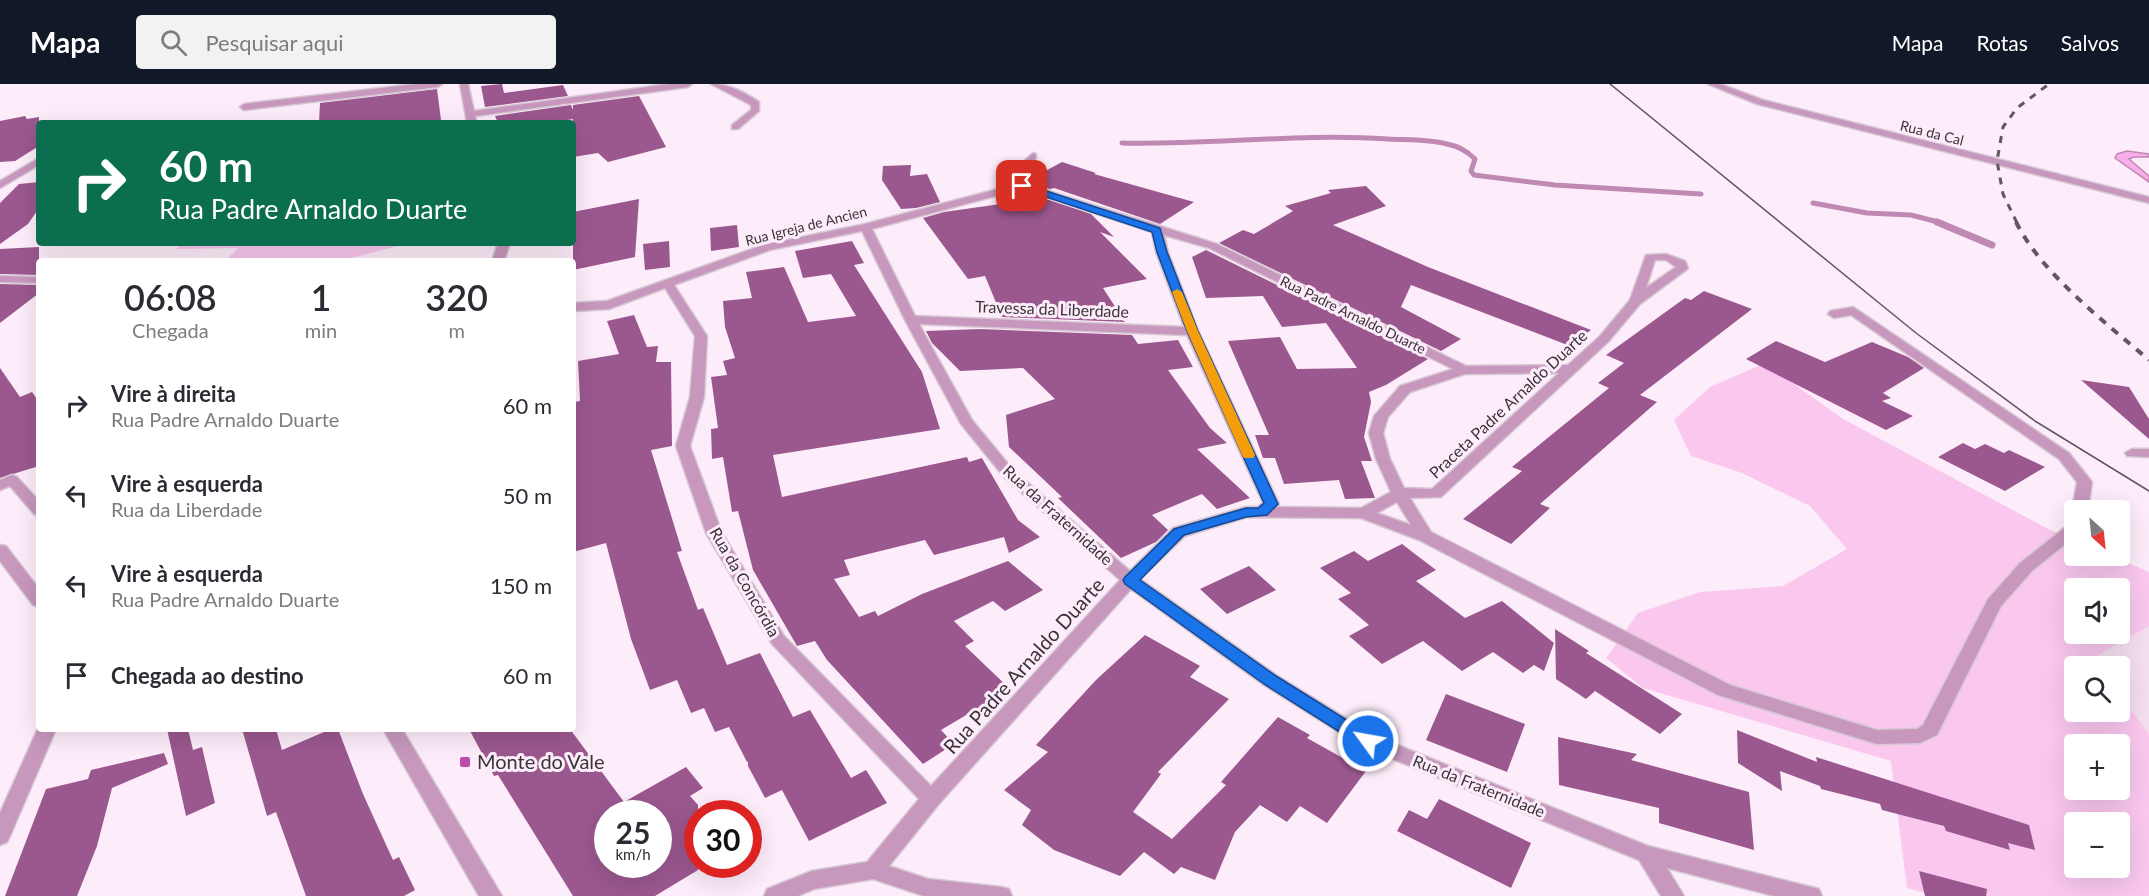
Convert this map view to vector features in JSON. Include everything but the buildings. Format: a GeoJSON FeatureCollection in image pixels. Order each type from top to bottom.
{"type":"FeatureCollection","features":[{"type":"Feature","properties":{"kind":"street"},"geometry":{"type":"LineString","coordinates":[[244,107],[438,84]]}},
{"type":"Feature","properties":{"kind":"street"},"geometry":{"type":"LineString","coordinates":[[464,84],[472,119],[688,84]]}},
{"type":"Feature","properties":{"kind":"street"},"geometry":{"type":"LineString","coordinates":[[715,84],[744,96],[756,105],[755,111],[735,127]]}},
{"type":"Feature","properties":{"kind":"street","name":"Rua da Cal"},"geometry":{"type":"LineString","coordinates":[[1712,84],[1760,102],[1814,117],[2149,200]]}},
{"type":"Feature","properties":{"kind":"street"},"geometry":{"type":"LineString","coordinates":[[1003,190],[1002,187],[1033,156]]}},
{"type":"Feature","properties":{"kind":"street"},"geometry":{"type":"LineString","coordinates":[[0,185],[36,163]]}},
{"type":"Feature","properties":{"kind":"street"},"geometry":{"type":"LineString","coordinates":[[0,171],[24,171]]}},
{"type":"Feature","properties":{"kind":"street","name":"Rua Padre Arnaldo Duarte"},"geometry":{"type":"LineString","coordinates":[[1003,190],[1022,186],[1213,246],[1464,370]]}},
{"type":"Feature","properties":{"kind":"street","name":"Rua Igreja de Ancien"},"geometry":{"type":"LineString","coordinates":[[576,308],[609,304],[767,248],[866,227],[1003,190]]}},
{"type":"Feature","properties":{"kind":"street","name":"Rua da Fraternidade"},"geometry":{"type":"LineString","coordinates":[[866,227],[911,320],[966,421],[1009,474],[1130,580],[1270,680],[1368,741],[1646,854],[1811,896]]}},
{"type":"Feature","properties":{"kind":"street"},"geometry":{"type":"LineString","coordinates":[[1157,230],[1162,252],[1192,331],[1271,504],[1262,512]]}},
{"type":"Feature","properties":{"kind":"street"},"geometry":{"type":"LineString","coordinates":[[0,279],[36,280]]}},
{"type":"Feature","properties":{"kind":"street","name":"Rua da Concórdia"},"geometry":{"type":"LineString","coordinates":[[668,284],[701,336],[697,397],[683,446],[714,533],[778,640],[932,799]]}},
{"type":"Feature","properties":{"kind":"street","name":"Praceta Padre Arnaldo Duarte"},"geometry":{"type":"LineString","coordinates":[[1399,493],[1436,494],[1604,339],[1636,301]]}},
{"type":"Feature","properties":{"kind":"street"},"geometry":{"type":"LineString","coordinates":[[1834,314],[1853,311],[2064,456],[2085,482],[2082,500]]}},
{"type":"Feature","properties":{"kind":"street","name":"Travessa da Liberdade"},"geometry":{"type":"LineString","coordinates":[[911,320],[1192,331]]}},
{"type":"Feature","properties":{"kind":"street","name":"Rua Padre Arnaldo Duarte"},"geometry":{"type":"LineString","coordinates":[[1363,513],[1380,506],[1399,493],[1383,459],[1376,433],[1381,416],[1405,389],[1464,370],[1570,369]]}},
{"type":"Feature","properties":{"kind":"street"},"geometry":{"type":"LineString","coordinates":[[2132,453],[2149,453]]}},
{"type":"Feature","properties":{"kind":"street"},"geometry":{"type":"LineString","coordinates":[[0,485],[12,480],[36,508]]}},
{"type":"Feature","properties":{"kind":"street"},"geometry":{"type":"LineString","coordinates":[[1399,493],[1425,536]]}},
{"type":"Feature","properties":{"kind":"street","name":"Rua Padre Arnaldo Duarte"},"geometry":{"type":"LineString","coordinates":[[873,870],[932,799],[1130,580],[1179,532],[1246,512],[1363,513],[1425,536],[1724,690],[1877,737],[1920,736],[1930,730],[1994,603],[2026,567],[2064,537]]}},
{"type":"Feature","properties":{"kind":"street"},"geometry":{"type":"LineString","coordinates":[[0,550],[36,594]]}},
{"type":"Feature","properties":{"kind":"street"},"geometry":{"type":"LineString","coordinates":[[0,836],[46,732]]}},
{"type":"Feature","properties":{"kind":"street"},"geometry":{"type":"LineString","coordinates":[[394,732],[491,896]]}},
{"type":"Feature","properties":{"kind":"street"},"geometry":{"type":"LineString","coordinates":[[1646,854],[1673,896]]}},
{"type":"Feature","properties":{"kind":"street"},"geometry":{"type":"LineString","coordinates":[[775,896],[812,880],[873,870],[927,888],[1001,896]]}},
{"type":"Feature","properties":{"kind":"shaded area"},"geometry":{"type":"Polygon","coordinates":[[[2127,151],[2149,154],[2149,157],[2129,159],[2149,176],[2149,182],[2115,158],[2117,154],[2127,151]]]}},
{"type":"Feature","properties":{"kind":"shaded area"},"geometry":{"type":"Polygon","coordinates":[[[180,246],[397,246],[351,258],[228,258],[238,248],[177,249],[180,246]]]}},
{"type":"Feature","properties":{"kind":"shaded area"},"geometry":{"type":"Polygon","coordinates":[[[1765,363],[1843,419],[2064,536],[2064,566],[2130,566],[2130,564],[2149,572],[2149,626],[2130,637],[2130,578],[2064,578],[2064,644],[2117,644],[2098,656],[2064,656],[2064,722],[2130,722],[2130,708],[2149,734],[2149,896],[1936,896],[1907,888],[1891,761],[1643,688],[1606,658],[1638,613],[1700,592],[1783,586],[1847,549],[1810,506],[1742,473],[1691,456],[1674,420],[1710,387],[1765,363]]]}},
{"type":"Feature","properties":{"kind":"shaded area"},"geometry":{"type":"Polygon","coordinates":[[[2149,626],[2149,734],[2130,708],[2130,656],[2098,655],[2117,644],[2130,644],[2130,637],[2149,626]]]}},
{"type":"Feature","properties":{"kind":"waterway"},"geometry":{"type":"LineString","coordinates":[[1122,143],[1321,137],[1425,140],[1451,145],[1469,154],[1475,159],[1471,171],[1474,175],[1555,185],[1701,194]]}},
{"type":"Feature","properties":{"kind":"waterway"},"geometry":{"type":"LineString","coordinates":[[1813,203],[1867,213],[1911,215],[1942,223]]}},
{"type":"Feature","properties":{"kind":"waterway"},"geometry":{"type":"LineString","coordinates":[[1937,222],[1992,245]]}},
{"type":"Feature","properties":{"kind":"tram line"},"geometry":{"type":"LineString","coordinates":[[1610,84],[1916,333],[2035,421],[2149,491]]}},
{"type":"Feature","properties":{"kind":"railway"},"geometry":{"type":"LineString","coordinates":[[2017,223],[2003,194],[1997,161],[2003,127],[2017,108],[2049,84]]}},
{"type":"Feature","properties":{"kind":"railway"},"geometry":{"type":"LineString","coordinates":[[2016,222],[2041,260],[2058,278],[2095,314],[2149,360]]}},
{"type":"Feature","properties":{"kind":"slow traffic"},"geometry":{"type":"LineString","coordinates":[[1177,292],[1192,331],[1249,455]]}},
{"type":"Feature","properties":{"kind":"place","name":"Monte do Vale"},"geometry":{"type":"Point","coordinates":[465,762]}},
{"type":"Feature","properties":{"kind":"route"},"geometry":{"type":"LineString","coordinates":[[1022,186],[1157,230],[1162,252],[1192,331],[1271,504],[1262,512],[1246,512],[1179,532],[1130,580],[1270,680],[1368,741]]}}]}
